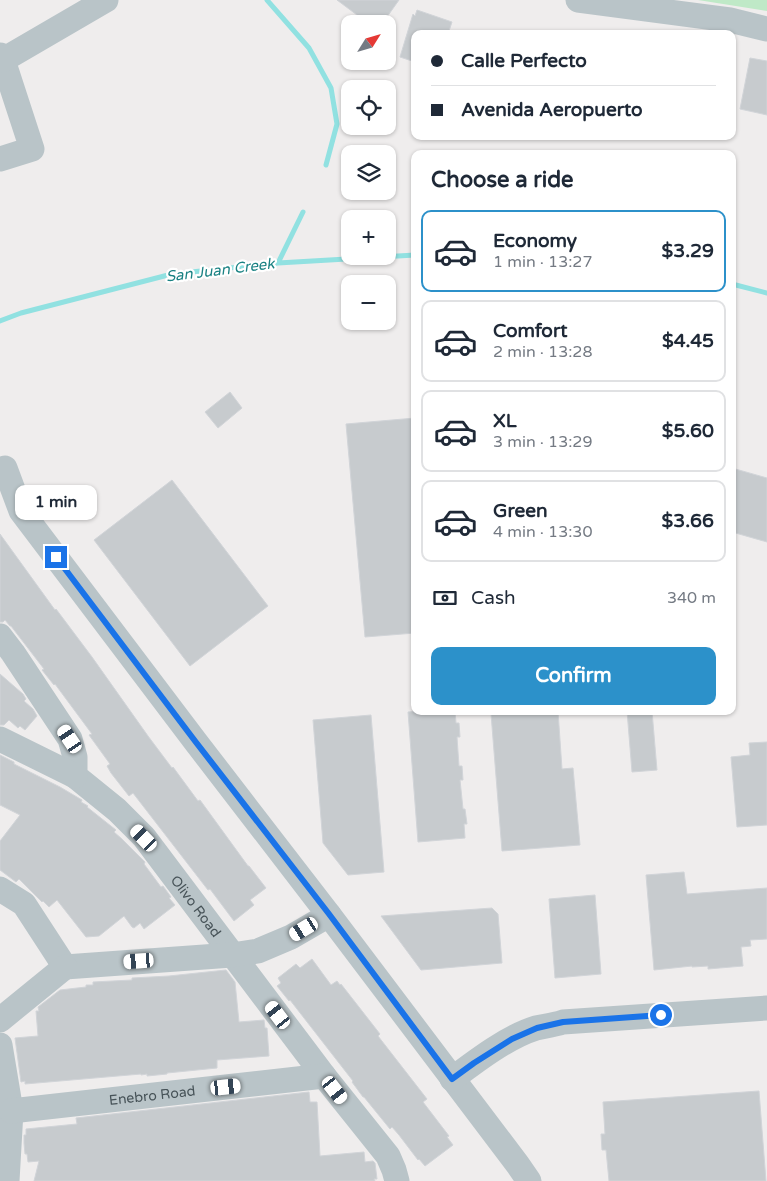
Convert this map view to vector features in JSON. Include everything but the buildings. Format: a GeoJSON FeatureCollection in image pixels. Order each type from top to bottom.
{"type":"FeatureCollection","features":[{"type":"Feature","properties":{"kind":"street"},"geometry":{"type":"LineString","coordinates":[[0,159],[32,149],[2,58],[106,0]]}},
{"type":"Feature","properties":{"kind":"street"},"geometry":{"type":"LineString","coordinates":[[578,0],[729,27],[767,29]]}},
{"type":"Feature","properties":{"kind":"street"},"geometry":{"type":"LineString","coordinates":[[5,468],[21,510],[189,733],[329,914],[529,1181]]}},
{"type":"Feature","properties":{"kind":"street"},"geometry":{"type":"LineString","coordinates":[[0,636],[70,739],[75,757],[75,776]]}},
{"type":"Feature","properties":{"kind":"street","name":"Olivo Road"},"geometry":{"type":"LineString","coordinates":[[0,739],[75,776],[117,810],[144,838],[168,867],[324,1076],[388,1156],[398,1181]]}},
{"type":"Feature","properties":{"kind":"street"},"geometry":{"type":"LineString","coordinates":[[0,889],[24,904],[65,967]]}},
{"type":"Feature","properties":{"kind":"street"},"geometry":{"type":"LineString","coordinates":[[0,1020],[65,967],[258,951],[291,937],[329,914]]}},
{"type":"Feature","properties":{"kind":"street"},"geometry":{"type":"LineString","coordinates":[[452,1079],[512,1039],[537,1028],[563,1022],[767,1008]]}},
{"type":"Feature","properties":{"kind":"street"},"geometry":{"type":"LineString","coordinates":[[0,1045],[11,1111],[8,1181]]}},
{"type":"Feature","properties":{"kind":"street","name":"Enebro Road"},"geometry":{"type":"LineString","coordinates":[[11,1111],[324,1076]]}},
{"type":"Feature","properties":{"kind":"green space"},"geometry":{"type":"Polygon","coordinates":[[[698,0],[767,0],[767,11],[698,0]]]}},
{"type":"Feature","properties":{"kind":"waterway"},"geometry":{"type":"LineString","coordinates":[[267,0],[309,48],[331,88],[337,124],[326,165]]}},
{"type":"Feature","properties":{"kind":"waterway"},"geometry":{"type":"LineString","coordinates":[[278,263],[303,212]]}},
{"type":"Feature","properties":{"kind":"waterway","name":"San Juan Creek"},"geometry":{"type":"LineString","coordinates":[[0,321],[21,313],[172,274],[278,263],[411,255]]}},
{"type":"Feature","properties":{"kind":"waterway","name":"San Juan Creek"},"geometry":{"type":"LineString","coordinates":[[736,285],[767,293]]}},
{"type":"Feature","properties":{"kind":"route"},"geometry":{"type":"LineString","coordinates":[[56,557],[329,914],[452,1079],[512,1039],[537,1028],[563,1022],[661,1015]]}}]}
